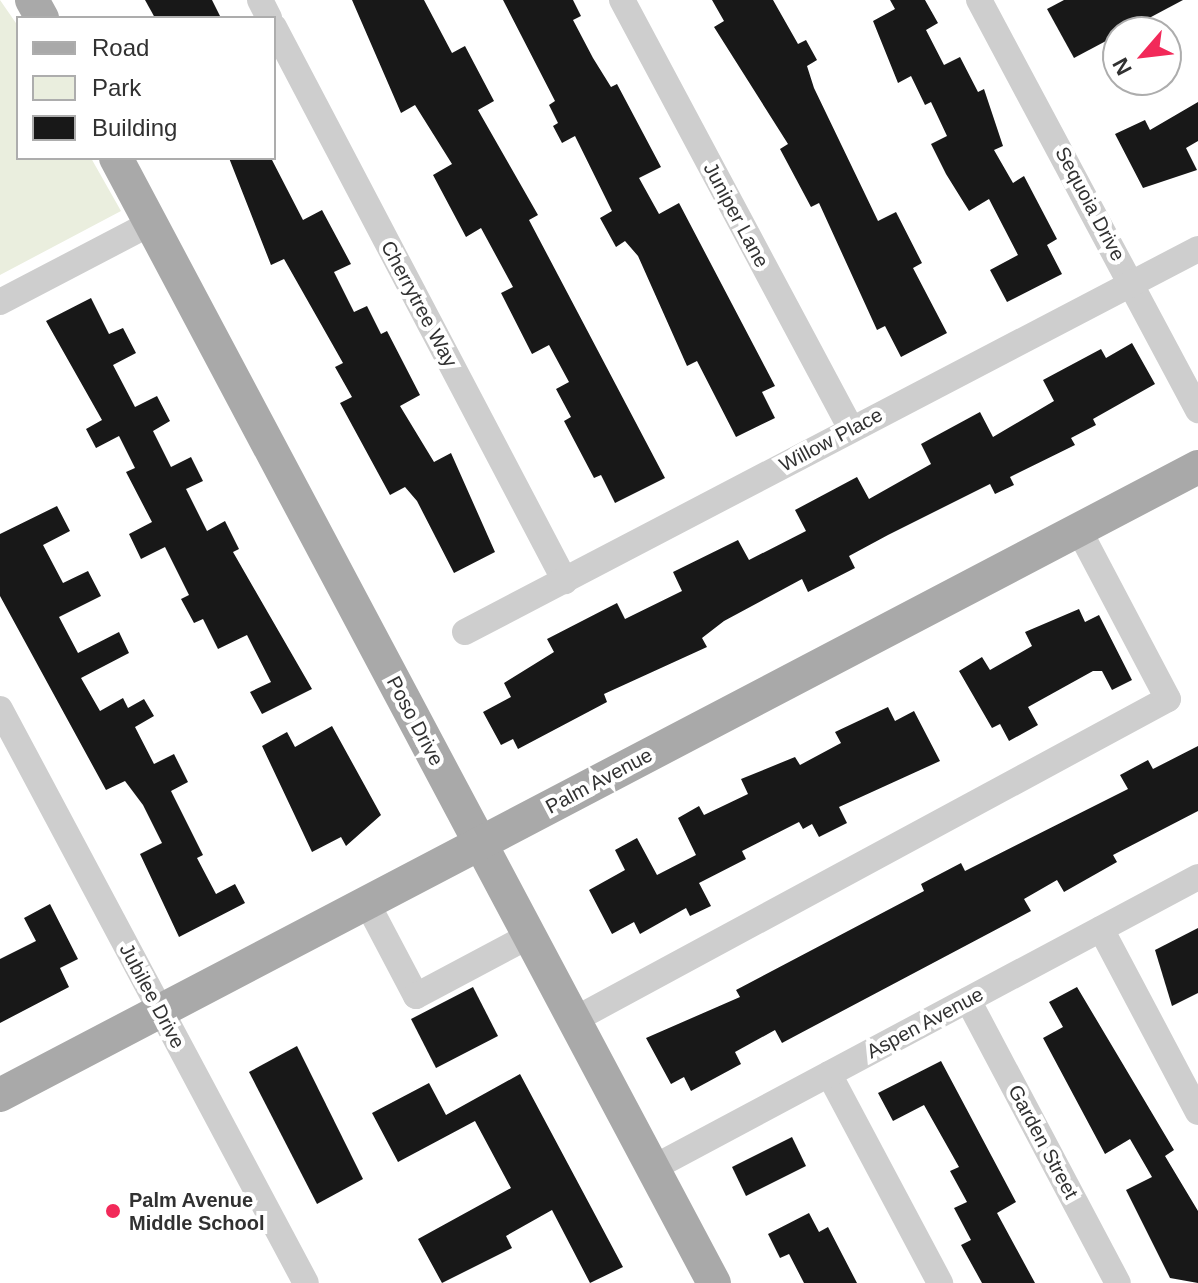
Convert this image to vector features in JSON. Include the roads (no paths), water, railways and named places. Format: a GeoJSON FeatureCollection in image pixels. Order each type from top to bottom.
{"type":"FeatureCollection","features":[{"type":"Feature","properties":{"kind":"main road","name":"Poso Drive"},"geometry":{"type":"LineString","coordinates":[[117,160],[714,1283]]}},
{"type":"Feature","properties":{"kind":"main road","name":"Palm Avenue"},"geometry":{"type":"LineString","coordinates":[[0,1095],[1198,467]]}},
{"type":"Feature","properties":{"kind":"street","name":"Juniper Lane"},"geometry":{"type":"LineString","coordinates":[[622,0],[851,429]]}},
{"type":"Feature","properties":{"kind":"street","name":"Sequoia Drive"},"geometry":{"type":"LineString","coordinates":[[979,0],[1198,410]]}},
{"type":"Feature","properties":{"kind":"street","name":"Cherrytree Way"},"geometry":{"type":"LineString","coordinates":[[276,31],[565,581]]}},
{"type":"Feature","properties":{"kind":"street"},"geometry":{"type":"LineString","coordinates":[[0,302],[151,223]]}},
{"type":"Feature","properties":{"kind":"street","name":"Willow Place"},"geometry":{"type":"LineString","coordinates":[[465,632],[1198,249]]}},
{"type":"Feature","properties":{"kind":"street"},"geometry":{"type":"LineString","coordinates":[[574,1020],[1168,699],[1079,530]]}},
{"type":"Feature","properties":{"kind":"street","name":"Jubilee Drive"},"geometry":{"type":"LineString","coordinates":[[0,709],[306,1283]]}},
{"type":"Feature","properties":{"kind":"street","name":"Aspen Avenue"},"geometry":{"type":"LineString","coordinates":[[653,1168],[1198,877]]}},
{"type":"Feature","properties":{"kind":"street"},"geometry":{"type":"LineString","coordinates":[[367,903],[416,996],[529,936]]}},
{"type":"Feature","properties":{"kind":"street"},"geometry":{"type":"LineString","coordinates":[[1101,929],[1198,1112]]}},
{"type":"Feature","properties":{"kind":"street","name":"Garden Street"},"geometry":{"type":"LineString","coordinates":[[968,1000],[1118,1283]]}},
{"type":"Feature","properties":{"kind":"street"},"geometry":{"type":"LineString","coordinates":[[829,1074],[940,1283]]}},
{"type":"Feature","properties":{"kind":"place","name":"Palm Avenue Middle School"},"geometry":{"type":"Point","coordinates":[113,1211]}}]}
